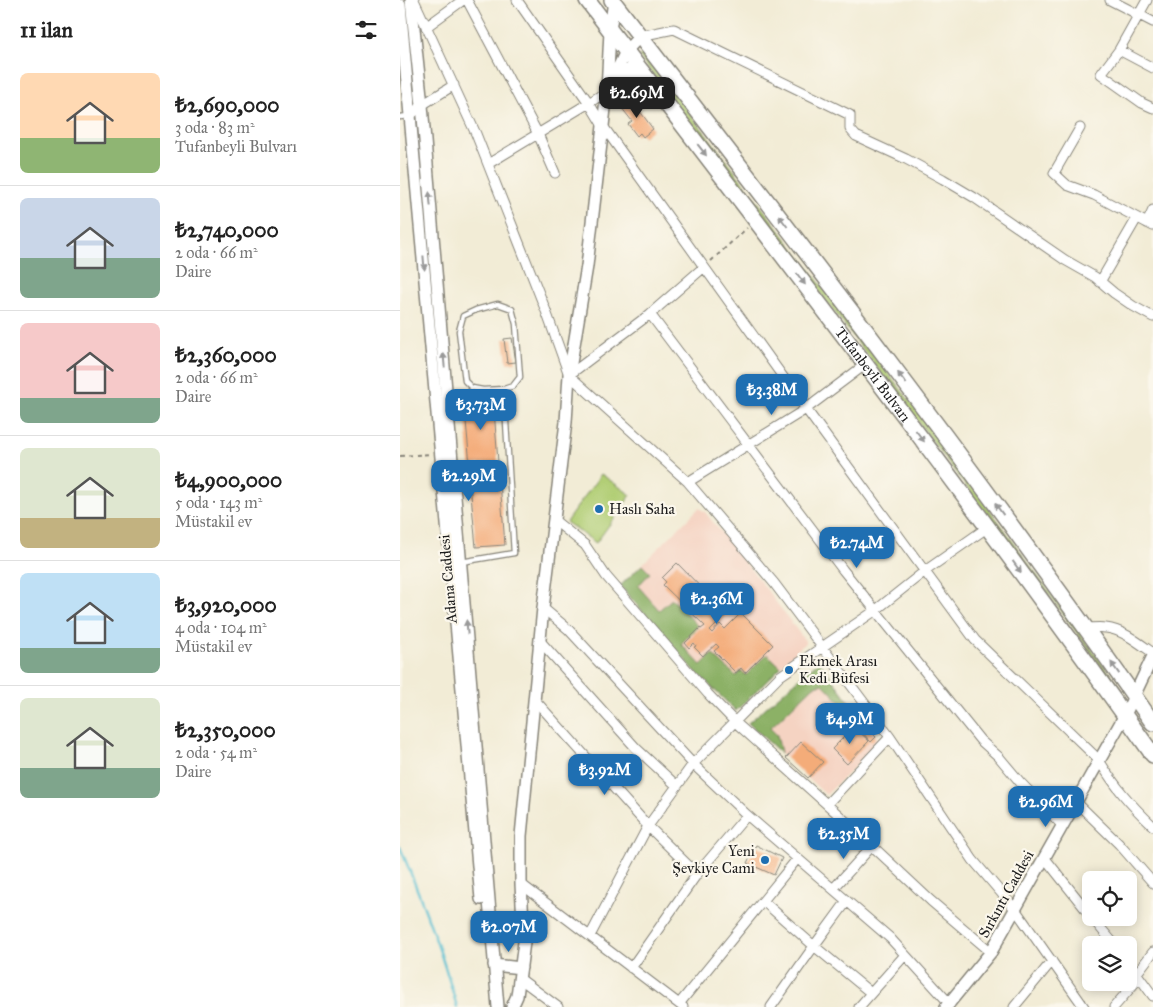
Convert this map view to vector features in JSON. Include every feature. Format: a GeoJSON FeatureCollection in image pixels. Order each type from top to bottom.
{"type":"FeatureCollection","features":[{"type":"Feature","properties":{"kind":"highway","name":"Tufanbeyli Bulvarı"},"geometry":{"type":"LineString","coordinates":[[587,0],[866,364],[988,527],[1153,755]]}},
{"type":"Feature","properties":{"kind":"highway","name":"Tufanbeyli Bulvarı"},"geometry":{"type":"LineString","coordinates":[[613,1],[760,191],[937,426],[1153,722]]}},
{"type":"Feature","properties":{"kind":"highway"},"geometry":{"type":"LineString","coordinates":[[607,91],[626,72],[642,72]]}},
{"type":"Feature","properties":{"kind":"main road","name":"Adana Caddesi"},"geometry":{"type":"LineString","coordinates":[[412,0],[498,1007]]}},
{"type":"Feature","properties":{"kind":"main road"},"geometry":{"type":"LineString","coordinates":[[512,1007],[517,996],[524,942],[521,836],[543,608],[566,422],[569,375],[587,266],[607,91],[613,1]]}},
{"type":"Feature","properties":{"kind":"main road"},"geometry":{"type":"LineString","coordinates":[[400,5],[405,116],[441,454],[490,1007]]}},
{"type":"Feature","properties":{"kind":"main road"},"geometry":{"type":"LineString","coordinates":[[607,91],[626,51],[640,36]]}},
{"type":"Feature","properties":{"kind":"main road","name":"Sırkıntı Caddesi"},"geometry":{"type":"LineString","coordinates":[[948,1006],[991,952],[1125,715],[1153,655]]}},
{"type":"Feature","properties":{"kind":"main road"},"geometry":{"type":"LineString","coordinates":[[494,965],[520,973]]}},
{"type":"Feature","properties":{"kind":"street"},"geometry":{"type":"LineString","coordinates":[[412,0],[476,134],[546,311],[569,375],[688,482],[774,583],[890,737],[974,860],[1015,910],[1084,1007]]}},
{"type":"Feature","properties":{"kind":"street"},"geometry":{"type":"LineString","coordinates":[[426,27],[465,0],[538,134],[556,172]]}},
{"type":"Feature","properties":{"kind":"street"},"geometry":{"type":"LineString","coordinates":[[517,0],[603,126],[975,640],[1099,760],[1111,780],[1153,826]]}},
{"type":"Feature","properties":{"kind":"street"},"geometry":{"type":"LineString","coordinates":[[1110,0],[1153,22]]}},
{"type":"Feature","properties":{"kind":"street"},"geometry":{"type":"LineString","coordinates":[[1147,0],[1119,50],[1101,74],[1142,103],[1153,108]]}},
{"type":"Feature","properties":{"kind":"street"},"geometry":{"type":"LineString","coordinates":[[640,36],[674,29],[850,115],[850,129],[856,136],[906,159],[951,183],[1065,260],[1095,277],[1133,306],[1153,317]]}},
{"type":"Feature","properties":{"kind":"street"},"geometry":{"type":"LineString","coordinates":[[1119,50],[1153,68]]}},
{"type":"Feature","properties":{"kind":"street"},"geometry":{"type":"LineString","coordinates":[[405,116],[454,85]]}},
{"type":"Feature","properties":{"kind":"street"},"geometry":{"type":"LineString","coordinates":[[488,164],[607,91]]}},
{"type":"Feature","properties":{"kind":"street"},"geometry":{"type":"LineString","coordinates":[[1080,128],[1054,173],[1067,185],[1094,195],[1150,225],[1153,210]]}},
{"type":"Feature","properties":{"kind":"street"},"geometry":{"type":"LineString","coordinates":[[1100,282],[1137,218]]}},
{"type":"Feature","properties":{"kind":"street"},"geometry":{"type":"LineString","coordinates":[[569,375],[650,314],[704,267]]}},
{"type":"Feature","properties":{"kind":"street"},"geometry":{"type":"LineString","coordinates":[[650,314],[843,570],[980,740],[999,757],[1020,782],[1062,825]]}},
{"type":"Feature","properties":{"kind":"street"},"geometry":{"type":"LineString","coordinates":[[688,482],[806,408],[866,364]]}},
{"type":"Feature","properties":{"kind":"street"},"geometry":{"type":"LineString","coordinates":[[554,520],[585,545],[606,576],[708,694],[735,722],[931,901],[991,952]]}},
{"type":"Feature","properties":{"kind":"street"},"geometry":{"type":"LineString","coordinates":[[590,936],[648,826],[693,764],[780,676],[876,610],[925,571],[988,527]]}},
{"type":"Feature","properties":{"kind":"street"},"geometry":{"type":"LineString","coordinates":[[543,608],[568,629],[693,764],[747,815],[890,938],[948,1006]]}},
{"type":"Feature","properties":{"kind":"street"},"geometry":{"type":"LineString","coordinates":[[1086,628],[1107,628],[1116,631],[1128,636],[1153,655]]}},
{"type":"Feature","properties":{"kind":"street"},"geometry":{"type":"LineString","coordinates":[[540,641],[636,748],[677,786]]}},
{"type":"Feature","properties":{"kind":"street"},"geometry":{"type":"LineString","coordinates":[[534,699],[648,826],[697,874]]}},
{"type":"Feature","properties":{"kind":"street"},"geometry":{"type":"LineString","coordinates":[[827,804],[890,737]]}},
{"type":"Feature","properties":{"kind":"street"},"geometry":{"type":"LineString","coordinates":[[1076,802],[1119,844],[1153,883]]}},
{"type":"Feature","properties":{"kind":"street"},"geometry":{"type":"LineString","coordinates":[[631,968],[697,874],[747,815]]}},
{"type":"Feature","properties":{"kind":"street"},"geometry":{"type":"LineString","coordinates":[[833,889],[872,846]]}},
{"type":"Feature","properties":{"kind":"street"},"geometry":{"type":"LineString","coordinates":[[1044,857],[1082,904]]}},
{"type":"Feature","properties":{"kind":"street"},"geometry":{"type":"LineString","coordinates":[[521,884],[681,1006],[797,859]]}},
{"type":"Feature","properties":{"kind":"street"},"geometry":{"type":"LineString","coordinates":[[763,900],[814,946],[871,993]]}},
{"type":"Feature","properties":{"kind":"street"},"geometry":{"type":"LineString","coordinates":[[772,1007],[847,901]]}},
{"type":"Feature","properties":{"kind":"street"},"geometry":{"type":"LineString","coordinates":[[1099,926],[1107,936]]}},
{"type":"Feature","properties":{"kind":"street"},"geometry":{"type":"LineString","coordinates":[[1153,952],[1137,974],[1153,996]]}},
{"type":"Feature","properties":{"kind":"street"},"geometry":{"type":"LineString","coordinates":[[859,1007],[905,955]]}},
{"type":"Feature","properties":{"kind":"street"},"geometry":{"type":"LineString","coordinates":[[1014,1007],[1052,961]]}},
{"type":"Feature","properties":{"kind":"street"},"geometry":{"type":"LineString","coordinates":[[520,973],[558,1007]]}},
{"type":"Feature","properties":{"kind":"street"},"geometry":{"type":"LineString","coordinates":[[1114,1007],[1128,991]]}},
{"type":"Feature","properties":{"kind":"lane"},"geometry":{"type":"LineString","coordinates":[[498,304],[512,309],[516,324],[520,377],[513,386],[504,390],[472,388],[465,381],[458,331],[463,316],[498,304]]}},
{"type":"Feature","properties":{"kind":"lane"},"geometry":{"type":"LineString","coordinates":[[461,562],[514,553],[504,390]]}},
{"type":"Feature","properties":{"kind":"path"},"geometry":{"type":"LineString","coordinates":[[704,267],[756,220]]}},
{"type":"Feature","properties":{"kind":"path"},"geometry":{"type":"LineString","coordinates":[[400,456],[423,453],[441,454]]}},
{"type":"Feature","properties":{"kind":"shaded area"},"geometry":{"type":"Polygon","coordinates":[[[699,508],[705,512],[806,642],[736,711],[696,672],[620,586],[699,508]]]}},
{"type":"Feature","properties":{"kind":"shaded area"},"geometry":{"type":"Polygon","coordinates":[[[819,661],[876,735],[879,743],[826,795],[748,723],[819,661]]]}},
{"type":"Feature","properties":{"kind":"green space"},"geometry":{"type":"Polygon","coordinates":[[[644,53],[918,412],[1118,685],[1116,687],[914,416],[639,56],[644,53]]]}},
{"type":"Feature","properties":{"kind":"green space","name":"Haslı Saha"},"geometry":{"type":"Polygon","coordinates":[[[601,474],[631,495],[596,543],[566,522],[601,474]]]}},
{"type":"Feature","properties":{"kind":"green space"},"geometry":{"type":"Polygon","coordinates":[[[642,565],[650,573],[638,586],[659,610],[672,599],[698,626],[681,644],[701,665],[712,654],[736,676],[741,671],[746,675],[767,654],[781,667],[736,711],[696,672],[620,586],[642,565]]]}},
{"type":"Feature","properties":{"kind":"green space"},"geometry":{"type":"Polygon","coordinates":[[[819,661],[853,707],[849,711],[823,684],[814,686],[770,728],[777,735],[781,753],[748,723],[819,661]]]}},
{"type":"Feature","properties":{"kind":"building"},"geometry":{"type":"Polygon","coordinates":[[[631,99],[653,129],[643,137],[640,133],[637,136],[628,124],[632,121],[621,107],[631,99]]]}},
{"type":"Feature","properties":{"kind":"building"},"geometry":{"type":"Polygon","coordinates":[[[512,338],[516,362],[507,363],[504,339],[512,338]]]}},
{"type":"Feature","properties":{"kind":"building"},"geometry":{"type":"Polygon","coordinates":[[[493,397],[498,462],[470,465],[464,399],[493,397]]]}},
{"type":"Feature","properties":{"kind":"building"},"geometry":{"type":"Polygon","coordinates":[[[500,482],[505,545],[476,547],[470,484],[500,482]]]}},
{"type":"Feature","properties":{"kind":"building"},"geometry":{"type":"Polygon","coordinates":[[[677,563],[727,614],[710,631],[712,633],[720,624],[725,629],[741,613],[773,645],[745,673],[741,668],[736,673],[714,651],[719,647],[716,644],[703,656],[694,647],[696,646],[694,643],[689,648],[685,643],[700,628],[705,626],[663,585],[666,582],[662,578],[677,563]]]}},
{"type":"Feature","properties":{"kind":"building"},"geometry":{"type":"Polygon","coordinates":[[[863,723],[876,737],[871,742],[858,728],[863,723]]]}},
{"type":"Feature","properties":{"kind":"building"},"geometry":{"type":"Polygon","coordinates":[[[854,727],[869,741],[847,764],[832,749],[854,727]]]}},
{"type":"Feature","properties":{"kind":"building"},"geometry":{"type":"Polygon","coordinates":[[[801,742],[823,762],[808,778],[786,758],[801,742]]]}},
{"type":"Feature","properties":{"kind":"building","name":"Yeni Şevkiye Cami"},"geometry":{"type":"Polygon","coordinates":[[[756,845],[782,858],[774,875],[747,863],[756,845]]]}},
{"type":"Feature","properties":{"kind":"waterway"},"geometry":{"type":"LineString","coordinates":[[400,847],[431,926],[457,1007]]}},
{"type":"Feature","properties":{"kind":"place","name":"Haslı Saha"},"geometry":{"type":"Point","coordinates":[599,509]}},
{"type":"Feature","properties":{"kind":"place","name":"Ekmek Arası Kedi Büfesi"},"geometry":{"type":"Point","coordinates":[789,670]}},
{"type":"Feature","properties":{"kind":"place","name":"Yeni Şevkiye Cami"},"geometry":{"type":"Point","coordinates":[765,860]}}]}
